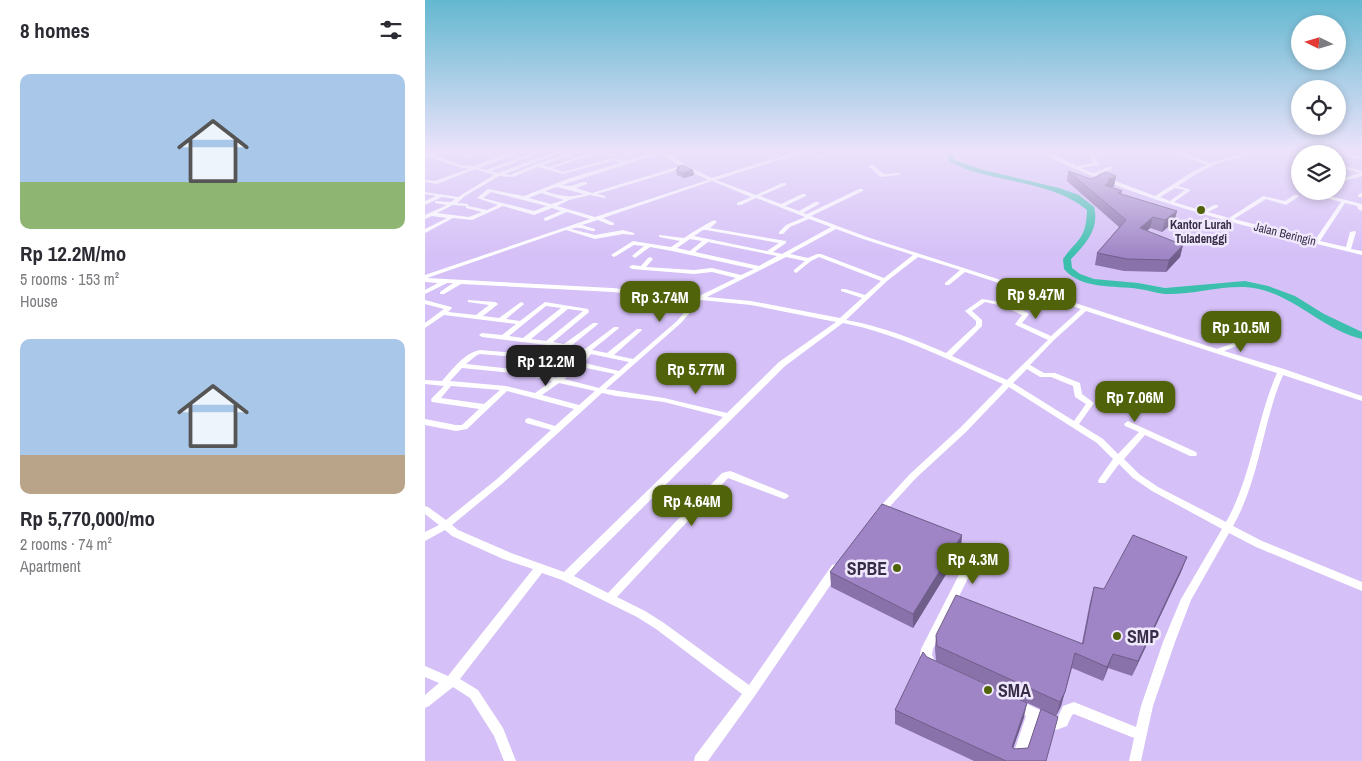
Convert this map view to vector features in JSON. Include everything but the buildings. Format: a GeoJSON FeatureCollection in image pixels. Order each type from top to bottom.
{"type":"FeatureCollection","features":[{"type":"Feature","properties":{"kind":"street"},"geometry":{"type":"LineString","coordinates":[[425,217],[452,204],[458,198],[480,186]]}},
{"type":"Feature","properties":{"kind":"street"},"geometry":{"type":"LineString","coordinates":[[524,198],[556,186]]}},
{"type":"Feature","properties":{"kind":"street"},"geometry":{"type":"LineString","coordinates":[[559,186],[603,198]]}},
{"type":"Feature","properties":{"kind":"street"},"geometry":{"type":"LineString","coordinates":[[570,189],[579,186]]}},
{"type":"Feature","properties":{"kind":"street"},"geometry":{"type":"LineString","coordinates":[[540,191],[567,200],[573,200],[599,186]]}},
{"type":"Feature","properties":{"kind":"street"},"geometry":{"type":"LineString","coordinates":[[588,193],[615,186]]}},
{"type":"Feature","properties":{"kind":"street"},"geometry":{"type":"LineString","coordinates":[[425,278],[696,186]]}},
{"type":"Feature","properties":{"kind":"street"},"geometry":{"type":"LineString","coordinates":[[727,186],[917,256],[1281,371],[1362,399]]}},
{"type":"Feature","properties":{"kind":"street"},"geometry":{"type":"LineString","coordinates":[[739,204],[781,186]]}},
{"type":"Feature","properties":{"kind":"street"},"geometry":{"type":"LineString","coordinates":[[1118,189],[1124,186]]}},
{"type":"Feature","properties":{"kind":"street","name":"Jalan Beringin"},"geometry":{"type":"LineString","coordinates":[[1126,186],[1204,212],[1362,252]]}},
{"type":"Feature","properties":{"kind":"street"},"geometry":{"type":"LineString","coordinates":[[1157,197],[1174,186],[1189,190],[1171,202]]}},
{"type":"Feature","properties":{"kind":"street"},"geometry":{"type":"LineString","coordinates":[[567,200],[553,206],[534,213],[479,198],[490,190],[553,206],[612,224]]}},
{"type":"Feature","properties":{"kind":"street"},"geometry":{"type":"LineString","coordinates":[[781,234],[788,226],[861,190]]}},
{"type":"Feature","properties":{"kind":"street"},"geometry":{"type":"LineString","coordinates":[[425,193],[458,198]]}},
{"type":"Feature","properties":{"kind":"street"},"geometry":{"type":"LineString","coordinates":[[781,206],[804,195]]}},
{"type":"Feature","properties":{"kind":"street"},"geometry":{"type":"LineString","coordinates":[[1257,195],[1286,203],[1291,200]]}},
{"type":"Feature","properties":{"kind":"street"},"geometry":{"type":"LineString","coordinates":[[425,203],[440,196]]}},
{"type":"Feature","properties":{"kind":"street"},"geometry":{"type":"LineString","coordinates":[[1231,219],[1265,197]]}},
{"type":"Feature","properties":{"kind":"street"},"geometry":{"type":"LineString","coordinates":[[1341,200],[1360,205],[1362,209],[1359,213],[1362,214]]}},
{"type":"Feature","properties":{"kind":"street"},"geometry":{"type":"LineString","coordinates":[[1317,242],[1327,227],[1327,222],[1345,201]]}},
{"type":"Feature","properties":{"kind":"street"},"geometry":{"type":"LineString","coordinates":[[437,202],[486,211]]}},
{"type":"Feature","properties":{"kind":"street"},"geometry":{"type":"LineString","coordinates":[[799,213],[817,203]]}},
{"type":"Feature","properties":{"kind":"street"},"geometry":{"type":"LineString","coordinates":[[432,214],[470,219],[503,204]]}},
{"type":"Feature","properties":{"kind":"street"},"geometry":{"type":"LineString","coordinates":[[1204,212],[1216,206]]}},
{"type":"Feature","properties":{"kind":"street"},"geometry":{"type":"LineString","coordinates":[[546,219],[567,210]]}},
{"type":"Feature","properties":{"kind":"street"},"geometry":{"type":"LineString","coordinates":[[425,231],[454,216]]}},
{"type":"Feature","properties":{"kind":"street"},"geometry":{"type":"LineString","coordinates":[[705,229],[714,222]]}},
{"type":"Feature","properties":{"kind":"street"},"geometry":{"type":"LineString","coordinates":[[578,225],[593,230]]}},
{"type":"Feature","properties":{"kind":"street"},"geometry":{"type":"LineString","coordinates":[[724,232],[730,226]]}},
{"type":"Feature","properties":{"kind":"street"},"geometry":{"type":"LineString","coordinates":[[445,526],[679,322],[700,298],[761,268],[835,227]]}},
{"type":"Feature","properties":{"kind":"street"},"geometry":{"type":"LineString","coordinates":[[567,229],[595,238],[623,232],[632,234]]}},
{"type":"Feature","properties":{"kind":"street"},"geometry":{"type":"LineString","coordinates":[[672,249],[699,229],[705,229],[783,242],[769,252]]}},
{"type":"Feature","properties":{"kind":"street"},"geometry":{"type":"LineString","coordinates":[[1348,249],[1353,232]]}},
{"type":"Feature","properties":{"kind":"street"},"geometry":{"type":"LineString","coordinates":[[725,245],[738,234]]}},
{"type":"Feature","properties":{"kind":"street"},"geometry":{"type":"LineString","coordinates":[[661,236],[707,240],[809,260]]}},
{"type":"Feature","properties":{"kind":"street"},"geometry":{"type":"LineString","coordinates":[[691,253],[707,240]]}},
{"type":"Feature","properties":{"kind":"street"},"geometry":{"type":"LineString","coordinates":[[614,255],[633,242],[761,268]]}},
{"type":"Feature","properties":{"kind":"street"},"geometry":{"type":"LineString","coordinates":[[635,256],[649,245]]}},
{"type":"Feature","properties":{"kind":"street"},"geometry":{"type":"LineString","coordinates":[[795,271],[809,260],[819,256],[885,280]]}},
{"type":"Feature","properties":{"kind":"street"},"geometry":{"type":"LineString","coordinates":[[566,577],[782,364],[841,321],[885,280],[917,256]]}},
{"type":"Feature","properties":{"kind":"street"},"geometry":{"type":"LineString","coordinates":[[642,268],[651,260]]}},
{"type":"Feature","properties":{"kind":"street"},"geometry":{"type":"LineString","coordinates":[[718,271],[732,261]]}},
{"type":"Feature","properties":{"kind":"street"},"geometry":{"type":"LineString","coordinates":[[661,270],[667,263]]}},
{"type":"Feature","properties":{"kind":"street"},"geometry":{"type":"LineString","coordinates":[[681,271],[686,266]]}},
{"type":"Feature","properties":{"kind":"street"},"geometry":{"type":"LineString","coordinates":[[632,267],[681,271],[718,271],[741,277]]}},
{"type":"Feature","properties":{"kind":"street"},"geometry":{"type":"LineString","coordinates":[[947,284],[964,270]]}},
{"type":"Feature","properties":{"kind":"street"},"geometry":{"type":"LineString","coordinates":[[425,278],[446,281],[612,290],[751,303],[841,321],[913,341],[1009,384],[1100,441],[1118,460],[1146,484],[1228,527],[1321,572],[1362,587]]}},
{"type":"Feature","properties":{"kind":"street"},"geometry":{"type":"LineString","coordinates":[[1023,290],[1036,279]]}},
{"type":"Feature","properties":{"kind":"street"},"geometry":{"type":"LineString","coordinates":[[425,292],[446,281]]}},
{"type":"Feature","properties":{"kind":"street"},"geometry":{"type":"LineString","coordinates":[[442,293],[461,281]]}},
{"type":"Feature","properties":{"kind":"street"},"geometry":{"type":"LineString","coordinates":[[843,290],[866,297]]}},
{"type":"Feature","properties":{"kind":"street"},"geometry":{"type":"LineString","coordinates":[[947,356],[979,326],[979,320],[967,311],[984,300],[1005,304],[1026,314],[1018,324],[1052,339]]}},
{"type":"Feature","properties":{"kind":"street"},"geometry":{"type":"LineString","coordinates":[[470,301],[495,304],[476,318]]}},
{"type":"Feature","properties":{"kind":"street"},"geometry":{"type":"LineString","coordinates":[[425,302],[449,307],[449,310],[427,324]]}},
{"type":"Feature","properties":{"kind":"street"},"geometry":{"type":"LineString","coordinates":[[499,320],[521,304]]}},
{"type":"Feature","properties":{"kind":"street"},"geometry":{"type":"LineString","coordinates":[[503,338],[545,304],[587,311],[547,343]]}},
{"type":"Feature","properties":{"kind":"street"},"geometry":{"type":"LineString","coordinates":[[525,340],[567,307]]}},
{"type":"Feature","properties":{"kind":"street"},"geometry":{"type":"LineString","coordinates":[[881,515],[913,476],[958,435],[1052,339],[1084,310]]}},
{"type":"Feature","properties":{"kind":"street"},"geometry":{"type":"LineString","coordinates":[[444,313],[521,323]]}},
{"type":"Feature","properties":{"kind":"street"},"geometry":{"type":"LineString","coordinates":[[565,347],[595,325]]}},
{"type":"Feature","properties":{"kind":"street"},"geometry":{"type":"LineString","coordinates":[[535,396],[577,364],[615,329]]}},
{"type":"Feature","properties":{"kind":"street"},"geometry":{"type":"LineString","coordinates":[[608,356],[639,331]]}},
{"type":"Feature","properties":{"kind":"street"},"geometry":{"type":"LineString","coordinates":[[482,335],[547,343],[633,362]]}},
{"type":"Feature","properties":{"kind":"street"},"geometry":{"type":"LineString","coordinates":[[1217,351],[1257,336]]}},
{"type":"Feature","properties":{"kind":"street"},"geometry":{"type":"LineString","coordinates":[[486,407],[435,400],[459,366],[477,352],[549,358],[620,373]]}},
{"type":"Feature","properties":{"kind":"street"},"geometry":{"type":"LineString","coordinates":[[459,366],[522,372],[631,396],[664,400],[728,416]]}},
{"type":"Feature","properties":{"kind":"street"},"geometry":{"type":"LineString","coordinates":[[1026,366],[1077,385],[1078,395],[1090,403],[1075,425]]}},
{"type":"Feature","properties":{"kind":"street"},"geometry":{"type":"LineString","coordinates":[[1135,761],[1156,676],[1186,599],[1237,511],[1247,484],[1272,392],[1281,371]]}},
{"type":"Feature","properties":{"kind":"street"},"geometry":{"type":"LineString","coordinates":[[425,382],[506,388],[579,408]]}},
{"type":"Feature","properties":{"kind":"street"},"geometry":{"type":"LineString","coordinates":[[427,425],[464,427],[506,388]]}},
{"type":"Feature","properties":{"kind":"street"},"geometry":{"type":"LineString","coordinates":[[425,537],[445,526],[500,481],[579,408]]}},
{"type":"Feature","properties":{"kind":"street"},"geometry":{"type":"LineString","coordinates":[[529,421],[557,429]]}},
{"type":"Feature","properties":{"kind":"street"},"geometry":{"type":"LineString","coordinates":[[1128,424],[1193,454]]}},
{"type":"Feature","properties":{"kind":"street"},"geometry":{"type":"LineString","coordinates":[[1102,482],[1107,471],[1144,431]]}},
{"type":"Feature","properties":{"kind":"street"},"geometry":{"type":"LineString","coordinates":[[609,598],[725,475],[730,474],[784,496]]}},
{"type":"Feature","properties":{"kind":"street"},"geometry":{"type":"LineString","coordinates":[[425,509],[455,533],[566,577],[660,626],[750,693]]}},
{"type":"Feature","properties":{"kind":"street"},"geometry":{"type":"LineString","coordinates":[[940,670],[931,666],[927,661],[927,649],[974,556]]}},
{"type":"Feature","properties":{"kind":"street"},"geometry":{"type":"LineString","coordinates":[[700,761],[750,693],[841,560]]}},
{"type":"Feature","properties":{"kind":"street"},"geometry":{"type":"LineString","coordinates":[[425,702],[451,681],[540,568]]}},
{"type":"Feature","properties":{"kind":"street"},"geometry":{"type":"LineString","coordinates":[[425,671],[451,681],[474,694],[499,732],[510,761]]}},
{"type":"Feature","properties":{"kind":"street"},"geometry":{"type":"LineString","coordinates":[[1009,702],[1056,724],[1061,723],[1067,710],[1074,708],[1141,735]]}},
{"type":"Feature","properties":{"kind":"street"},"geometry":{"type":"LineString","coordinates":[[1017,761],[1033,713]]}},
{"type":"Feature","properties":{"kind":"waterway"},"geometry":{"type":"LineString","coordinates":[[1038,186],[1076,197],[1091,209],[1087,235],[1082,244],[1067,259],[1068,269],[1077,276],[1093,282],[1138,286],[1165,291],[1245,284],[1268,289],[1292,298],[1320,316],[1362,336]]}},
{"type":"Feature","properties":{"kind":"place","name":"Kantor Lurah Tuladenggi"},"geometry":{"type":"Point","coordinates":[1201,210]}},
{"type":"Feature","properties":{"kind":"place","name":"SPBE"},"geometry":{"type":"Point","coordinates":[897,568]}},
{"type":"Feature","properties":{"kind":"place","name":"SMP"},"geometry":{"type":"Point","coordinates":[1117,636]}},
{"type":"Feature","properties":{"kind":"place","name":"SMA"},"geometry":{"type":"Point","coordinates":[988,690]}}]}
